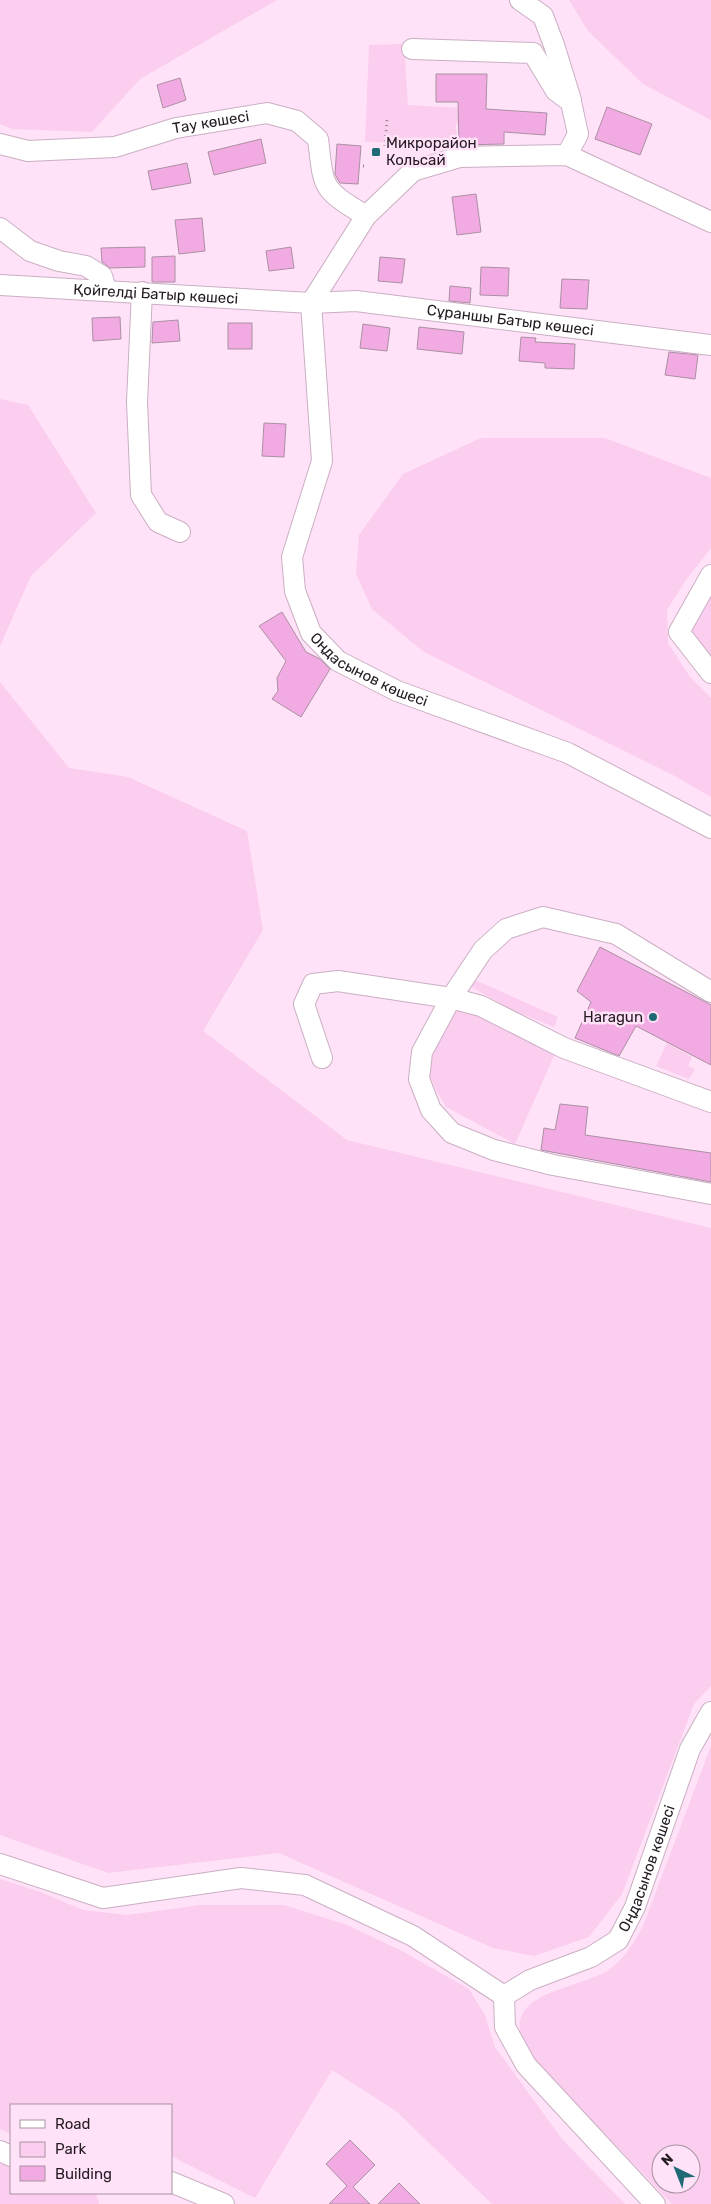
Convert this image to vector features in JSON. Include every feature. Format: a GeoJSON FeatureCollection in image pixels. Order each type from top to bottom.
{"type":"FeatureCollection","features":[{"type":"Feature","properties":{"kind":"street"},"geometry":{"type":"LineString","coordinates":[[520,0],[543,16],[554,45],[571,102],[578,134],[567,155]]}},
{"type":"Feature","properties":{"kind":"street"},"geometry":{"type":"LineString","coordinates":[[412,49],[533,53],[556,91],[571,102]]}},
{"type":"Feature","properties":{"kind":"street","name":"Тау көшесі"},"geometry":{"type":"LineString","coordinates":[[0,144],[28,151],[115,147],[176,128],[267,113],[297,121],[318,138],[323,181],[334,196],[366,216]]}},
{"type":"Feature","properties":{"kind":"street"},"geometry":{"type":"LineString","coordinates":[[311,303],[366,216],[413,171],[460,157],[567,155],[711,222]]}},
{"type":"Feature","properties":{"kind":"street"},"geometry":{"type":"LineString","coordinates":[[0,228],[30,251],[58,261],[86,266],[102,276],[106,290]]}},
{"type":"Feature","properties":{"kind":"street","name":"Қойгелді Батыр көшесі"},"geometry":{"type":"LineString","coordinates":[[0,285],[311,303]]}},
{"type":"Feature","properties":{"kind":"street"},"geometry":{"type":"LineString","coordinates":[[142,292],[137,402],[140,495],[158,522],[180,532]]}},
{"type":"Feature","properties":{"kind":"street","name":"Сұраншы Батыр көшесі"},"geometry":{"type":"LineString","coordinates":[[311,303],[356,301],[711,345]]}},
{"type":"Feature","properties":{"kind":"street","name":"Оңдасынов көшесі"},"geometry":{"type":"LineString","coordinates":[[311,303],[322,461],[292,557],[295,591],[311,632],[338,661],[397,691],[568,753],[711,828]]}},
{"type":"Feature","properties":{"kind":"street"},"geometry":{"type":"LineString","coordinates":[[711,575],[705,600],[679,632],[711,673]]}},
{"type":"Feature","properties":{"kind":"street"},"geometry":{"type":"LineString","coordinates":[[711,992],[616,934],[543,917],[506,929],[483,950],[451,998],[422,1052],[418,1079],[431,1110],[452,1133],[494,1150],[553,1166],[711,1194]]}},
{"type":"Feature","properties":{"kind":"street"},"geometry":{"type":"LineString","coordinates":[[322,1058],[304,1004],[313,984],[338,981],[451,998],[481,1006],[564,1048],[711,1102]]}},
{"type":"Feature","properties":{"kind":"street","name":"Оңдасынов көшесі"},"geometry":{"type":"LineString","coordinates":[[504,1996],[530,1980],[591,1957],[618,1940],[636,1907],[690,1749],[711,1712]]}},
{"type":"Feature","properties":{"kind":"street"},"geometry":{"type":"LineString","coordinates":[[0,1864],[103,1898],[241,1878],[304,1885],[413,1936],[504,1996],[505,2027],[526,2065],[655,2204]]}},
{"type":"Feature","properties":{"kind":"street"},"geometry":{"type":"LineString","coordinates":[[172,2182],[224,2204]]}},
{"type":"Feature","properties":{"kind":"path"},"geometry":{"type":"LineString","coordinates":[[386,146],[387,120]]}},
{"type":"Feature","properties":{"kind":"green space"},"geometry":{"type":"Polygon","coordinates":[[[0,0],[277,0],[140,79],[92,132],[12,129],[0,124],[0,0]]]}},
{"type":"Feature","properties":{"kind":"green space"},"geometry":{"type":"Polygon","coordinates":[[[569,0],[711,0],[711,120],[643,84],[588,31],[569,0]]]}},
{"type":"Feature","properties":{"kind":"green space"},"geometry":{"type":"Polygon","coordinates":[[[404,44],[408,105],[465,108],[468,124],[456,124],[457,144],[365,142],[369,45],[404,44]]]}},
{"type":"Feature","properties":{"kind":"green space"},"geometry":{"type":"Polygon","coordinates":[[[0,399],[28,405],[96,513],[31,576],[0,646],[0,399]]]}},
{"type":"Feature","properties":{"kind":"green space"},"geometry":{"type":"Polygon","coordinates":[[[481,438],[605,438],[711,478],[711,548],[686,580],[667,610],[668,643],[690,677],[711,698],[711,797],[671,774],[424,652],[372,609],[356,574],[359,535],[403,474],[481,438]]]}},
{"type":"Feature","properties":{"kind":"green space"},"geometry":{"type":"Polygon","coordinates":[[[711,590],[711,663],[690,632],[711,590]]]}},
{"type":"Feature","properties":{"kind":"green space"},"geometry":{"type":"Polygon","coordinates":[[[0,682],[69,768],[128,777],[247,831],[263,930],[203,1031],[347,1140],[711,1228],[711,1686],[694,1704],[622,1894],[589,1937],[534,1956],[493,1948],[279,1853],[108,1873],[0,1835],[0,682]]]}},
{"type":"Feature","properties":{"kind":"green space"},"geometry":{"type":"Polygon","coordinates":[[[473,979],[558,1017],[554,1027],[510,1009],[470,986],[473,979]]]}},
{"type":"Feature","properties":{"kind":"green space"},"geometry":{"type":"Polygon","coordinates":[[[456,1003],[557,1049],[515,1144],[446,1107],[430,1076],[432,1047],[456,1003]]]}},
{"type":"Feature","properties":{"kind":"green space"},"geometry":{"type":"Polygon","coordinates":[[[667,1043],[692,1057],[688,1066],[695,1069],[689,1079],[656,1066],[667,1043]]]}},
{"type":"Feature","properties":{"kind":"green space"},"geometry":{"type":"Polygon","coordinates":[[[711,1746],[711,2204],[672,2204],[662,2194],[701,2194],[701,2144],[651,2144],[651,2182],[539,2065],[522,2039],[520,2023],[524,2011],[534,2002],[547,1994],[607,1971],[613,1967],[632,1945],[643,1926],[711,1746]]]}},
{"type":"Feature","properties":{"kind":"green space"},"geometry":{"type":"Polygon","coordinates":[[[0,1879],[43,1893],[83,1910],[128,1915],[200,1905],[284,1905],[347,1925],[402,1951],[469,1989],[485,2015],[495,2047],[562,2139],[625,2204],[492,2204],[396,2111],[332,2070],[255,2198],[172,2156],[172,2104],[10,2104],[10,2134],[0,2129],[0,1879]]]}},
{"type":"Feature","properties":{"kind":"green space"},"geometry":{"type":"Polygon","coordinates":[[[0,2162],[10,2166],[10,2194],[96,2194],[99,2204],[0,2204],[0,2162]]]}},
{"type":"Feature","properties":{"kind":"building"},"geometry":{"type":"Polygon","coordinates":[[[436,74],[487,74],[486,109],[547,113],[545,135],[504,132],[504,144],[459,145],[458,102],[436,102],[436,74]]]}},
{"type":"Feature","properties":{"kind":"building"},"geometry":{"type":"Polygon","coordinates":[[[180,78],[186,100],[163,108],[157,85],[180,78]]]}},
{"type":"Feature","properties":{"kind":"building"},"geometry":{"type":"Polygon","coordinates":[[[607,107],[652,124],[640,155],[595,139],[607,107]]]}},
{"type":"Feature","properties":{"kind":"building"},"geometry":{"type":"Polygon","coordinates":[[[261,139],[266,163],[214,175],[208,152],[261,139]]]}},
{"type":"Feature","properties":{"kind":"building"},"geometry":{"type":"Polygon","coordinates":[[[337,144],[361,146],[358,184],[340,183],[338,180],[335,174],[337,144]]]}},
{"type":"Feature","properties":{"kind":"building"},"geometry":{"type":"Polygon","coordinates":[[[187,163],[191,183],[152,190],[148,171],[187,163]]]}},
{"type":"Feature","properties":{"kind":"building"},"geometry":{"type":"Polygon","coordinates":[[[476,194],[481,232],[457,235],[452,197],[476,194]]]}},
{"type":"Feature","properties":{"kind":"building"},"geometry":{"type":"Polygon","coordinates":[[[202,218],[205,251],[179,254],[175,220],[202,218]]]}},
{"type":"Feature","properties":{"kind":"building"},"geometry":{"type":"Polygon","coordinates":[[[145,247],[145,267],[110,268],[102,262],[101,248],[145,247]]]}},
{"type":"Feature","properties":{"kind":"building"},"geometry":{"type":"Polygon","coordinates":[[[291,247],[294,268],[269,271],[266,251],[291,247]]]}},
{"type":"Feature","properties":{"kind":"building"},"geometry":{"type":"Polygon","coordinates":[[[175,256],[175,282],[152,282],[152,257],[175,256]]]}},
{"type":"Feature","properties":{"kind":"building"},"geometry":{"type":"Polygon","coordinates":[[[380,257],[405,259],[402,283],[378,281],[380,257]]]}},
{"type":"Feature","properties":{"kind":"building"},"geometry":{"type":"Polygon","coordinates":[[[481,267],[509,268],[508,296],[480,295],[481,267]]]}},
{"type":"Feature","properties":{"kind":"building"},"geometry":{"type":"Polygon","coordinates":[[[562,279],[589,280],[587,309],[560,308],[562,279]]]}},
{"type":"Feature","properties":{"kind":"building"},"geometry":{"type":"Polygon","coordinates":[[[450,286],[471,288],[470,303],[449,301],[450,286]]]}},
{"type":"Feature","properties":{"kind":"building"},"geometry":{"type":"Polygon","coordinates":[[[120,317],[121,339],[93,341],[92,318],[120,317]]]}},
{"type":"Feature","properties":{"kind":"building"},"geometry":{"type":"Polygon","coordinates":[[[178,320],[180,341],[152,343],[153,322],[178,320]]]}},
{"type":"Feature","properties":{"kind":"building"},"geometry":{"type":"Polygon","coordinates":[[[228,323],[252,323],[252,349],[228,349],[228,323]]]}},
{"type":"Feature","properties":{"kind":"building"},"geometry":{"type":"Polygon","coordinates":[[[363,324],[390,328],[387,351],[360,348],[363,324]]]}},
{"type":"Feature","properties":{"kind":"building"},"geometry":{"type":"Polygon","coordinates":[[[419,327],[464,332],[462,354],[417,349],[419,327]]]}},
{"type":"Feature","properties":{"kind":"building"},"geometry":{"type":"Polygon","coordinates":[[[521,337],[536,338],[535,342],[575,344],[574,369],[545,368],[545,363],[519,361],[521,337]]]}},
{"type":"Feature","properties":{"kind":"building"},"geometry":{"type":"Polygon","coordinates":[[[669,352],[698,355],[695,379],[665,375],[669,352]]]}},
{"type":"Feature","properties":{"kind":"building"},"geometry":{"type":"Polygon","coordinates":[[[264,423],[286,424],[284,457],[262,456],[264,423]]]}},
{"type":"Feature","properties":{"kind":"building"},"geometry":{"type":"Polygon","coordinates":[[[282,612],[306,652],[320,659],[330,669],[301,717],[272,699],[278,691],[277,678],[286,661],[259,626],[282,612]]]}},
{"type":"Feature","properties":{"kind":"building"},"geometry":{"type":"Polygon","coordinates":[[[600,947],[711,1005],[711,1065],[636,1026],[619,1056],[575,1038],[591,1002],[577,991],[600,947]]]}},
{"type":"Feature","properties":{"kind":"building"},"geometry":{"type":"Polygon","coordinates":[[[560,1104],[588,1107],[585,1135],[711,1153],[711,1182],[541,1150],[544,1128],[555,1130],[560,1104]]]}},
{"type":"Feature","properties":{"kind":"building"},"geometry":{"type":"Polygon","coordinates":[[[350,2140],[375,2165],[353,2187],[370,2204],[329,2204],[347,2186],[326,2164],[350,2140]]]}},
{"type":"Feature","properties":{"kind":"building"},"geometry":{"type":"Polygon","coordinates":[[[399,2183],[420,2204],[378,2204],[399,2183]]]}},
{"type":"Feature","properties":{"kind":"place","name":"Микрорайон Кольсай"},"geometry":{"type":"Point","coordinates":[376,152]}},
{"type":"Feature","properties":{"kind":"place","name":"Haragun"},"geometry":{"type":"Point","coordinates":[653,1017]}}]}
